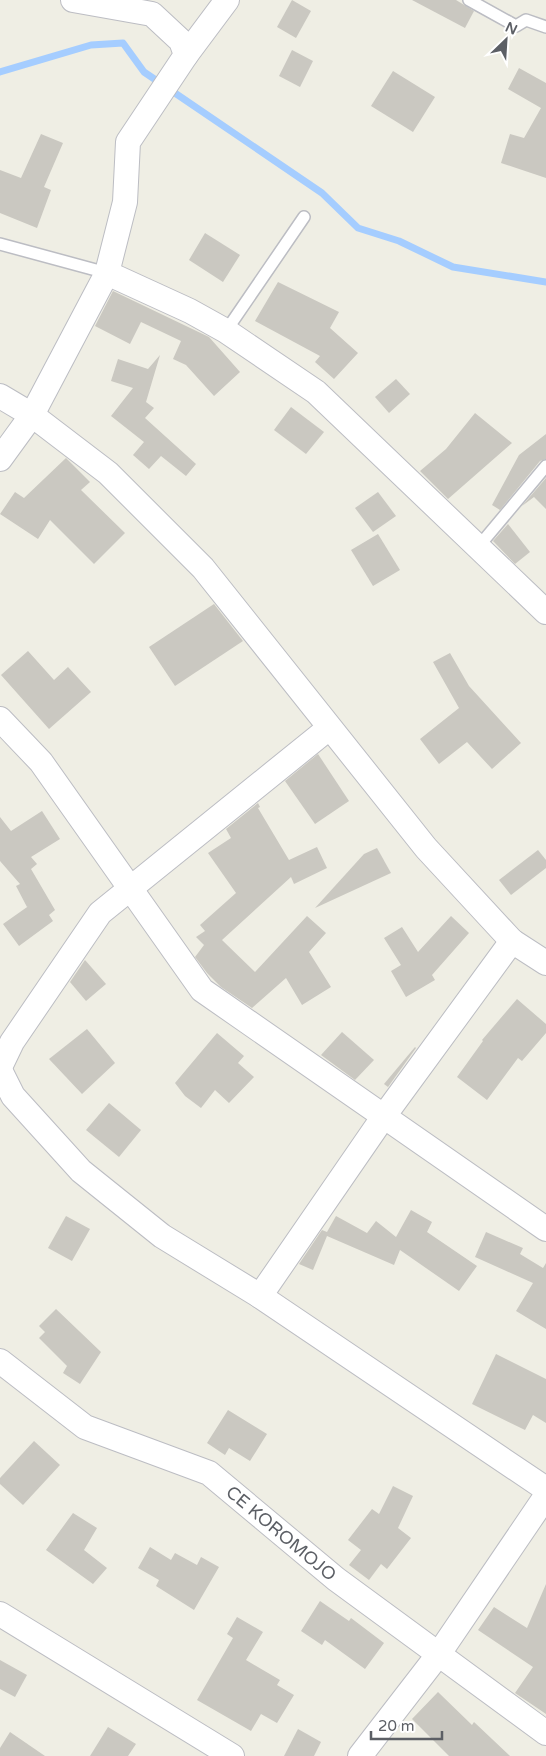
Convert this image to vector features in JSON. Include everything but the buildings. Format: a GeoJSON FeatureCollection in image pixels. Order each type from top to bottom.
{"type":"FeatureCollection","features":[{"type":"Feature","properties":{"kind":"street"},"geometry":{"type":"LineString","coordinates":[[73,0],[152,14],[181,41],[186,55]]}},
{"type":"Feature","properties":{"kind":"street"},"geometry":{"type":"LineString","coordinates":[[0,459],[32,415],[107,273],[125,202],[128,142],[186,55],[227,0]]}},
{"type":"Feature","properties":{"kind":"street"},"geometry":{"type":"LineString","coordinates":[[107,273],[190,310],[226,331],[316,392],[546,612]]}},
{"type":"Feature","properties":{"kind":"street"},"geometry":{"type":"LineString","coordinates":[[0,396],[32,415],[108,473],[203,568],[426,848],[512,941],[546,963]]}},
{"type":"Feature","properties":{"kind":"street"},"geometry":{"type":"LineString","coordinates":[[0,719],[42,762],[202,990],[546,1230]]}},
{"type":"Feature","properties":{"kind":"street"},"geometry":{"type":"LineString","coordinates":[[329,728],[100,913],[12,1042],[0,1068],[14,1096],[81,1171],[162,1236],[260,1296],[546,1489]]}},
{"type":"Feature","properties":{"kind":"street"},"geometry":{"type":"LineString","coordinates":[[260,1296],[384,1116],[512,941]]}},
{"type":"Feature","properties":{"kind":"street","name":"CE KOROMOJO"},"geometry":{"type":"LineString","coordinates":[[0,1362],[85,1427],[208,1473],[336,1579],[546,1733]]}},
{"type":"Feature","properties":{"kind":"street"},"geometry":{"type":"LineString","coordinates":[[360,1756],[438,1655],[546,1496]]}},
{"type":"Feature","properties":{"kind":"street"},"geometry":{"type":"LineString","coordinates":[[0,1614],[232,1756]]}},
{"type":"Feature","properties":{"kind":"lane"},"geometry":{"type":"LineString","coordinates":[[469,0],[516,26],[526,20],[546,27]]}},
{"type":"Feature","properties":{"kind":"lane"},"geometry":{"type":"LineString","coordinates":[[226,331],[304,217]]}},
{"type":"Feature","properties":{"kind":"lane"},"geometry":{"type":"LineString","coordinates":[[0,244],[107,273]]}},
{"type":"Feature","properties":{"kind":"lane"},"geometry":{"type":"LineString","coordinates":[[479,546],[546,466]]}},
{"type":"Feature","properties":{"kind":"waterway"},"geometry":{"type":"LineString","coordinates":[[0,72],[91,45],[123,43],[144,72],[322,193],[358,228],[399,241],[453,267],[546,282]]}}]}
